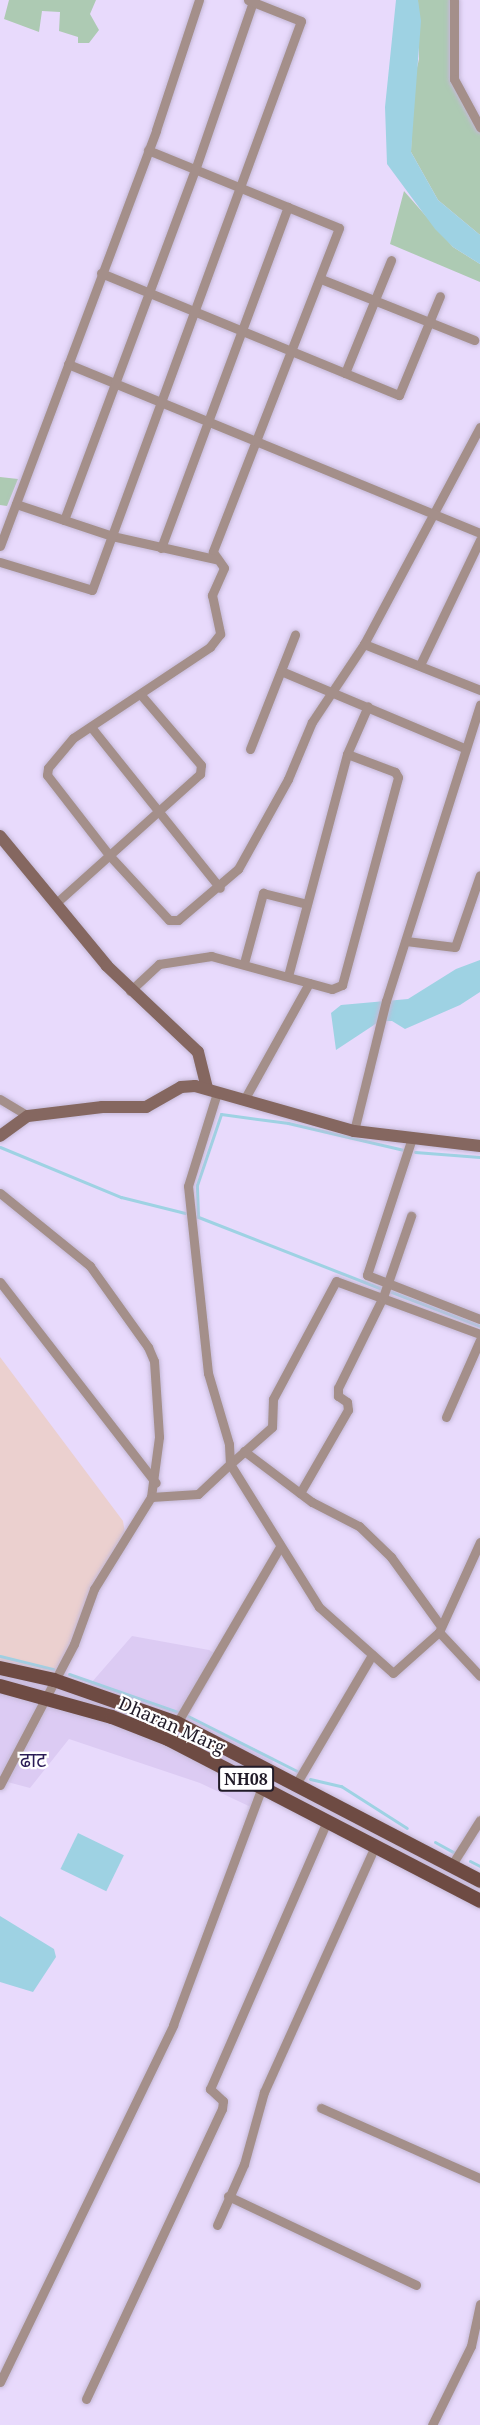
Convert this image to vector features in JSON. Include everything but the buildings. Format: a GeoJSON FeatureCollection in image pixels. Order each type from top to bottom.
{"type":"FeatureCollection","features":[{"type":"Feature","properties":{"kind":"main road","name":"Dharan Marg"},"geometry":{"type":"LineString","coordinates":[[0,1668],[54,1680],[177,1723],[480,1881]]}},
{"type":"Feature","properties":{"kind":"main road","name":"Dharan Marg"},"geometry":{"type":"LineString","coordinates":[[0,1686],[45,1697],[168,1739],[480,1901]]}},
{"type":"Feature","properties":{"kind":"street"},"geometry":{"type":"LineString","coordinates":[[0,546],[148,150],[199,0]]}},
{"type":"Feature","properties":{"kind":"street"},"geometry":{"type":"LineString","coordinates":[[454,0],[454,79],[480,127]]}},
{"type":"Feature","properties":{"kind":"street"},"geometry":{"type":"LineString","coordinates":[[0,562],[92,590],[301,21],[250,1],[195,170],[64,520]]}},
{"type":"Feature","properties":{"kind":"street"},"geometry":{"type":"LineString","coordinates":[[148,150],[339,228],[321,279],[218,536],[215,559]]}},
{"type":"Feature","properties":{"kind":"street"},"geometry":{"type":"LineString","coordinates":[[161,548],[206,421],[288,207]]}},
{"type":"Feature","properties":{"kind":"street"},"geometry":{"type":"LineString","coordinates":[[345,373],[391,260]]}},
{"type":"Feature","properties":{"kind":"street"},"geometry":{"type":"LineString","coordinates":[[101,273],[401,395],[440,296]]}},
{"type":"Feature","properties":{"kind":"street"},"geometry":{"type":"LineString","coordinates":[[321,279],[474,340]]}},
{"type":"Feature","properties":{"kind":"street"},"geometry":{"type":"LineString","coordinates":[[68,364],[480,533]]}},
{"type":"Feature","properties":{"kind":"street"},"geometry":{"type":"LineString","coordinates":[[16,504],[112,536],[215,559],[224,568],[212,595],[220,634],[141,695],[92,727],[53,758],[47,775],[109,855],[169,920],[178,920],[220,888],[254,842],[312,722],[364,644],[436,515],[480,427]]}},
{"type":"Feature","properties":{"kind":"street"},"geometry":{"type":"LineString","coordinates":[[420,665],[480,540]]}},
{"type":"Feature","properties":{"kind":"street"},"geometry":{"type":"LineString","coordinates":[[250,749],[295,635]]}},
{"type":"Feature","properties":{"kind":"street"},"geometry":{"type":"LineString","coordinates":[[364,644],[480,690]]}},
{"type":"Feature","properties":{"kind":"street"},"geometry":{"type":"LineString","coordinates":[[281,671],[334,691],[464,748]]}},
{"type":"Feature","properties":{"kind":"street"},"geometry":{"type":"LineString","coordinates":[[55,904],[200,774],[201,765],[141,695]]}},
{"type":"Feature","properties":{"kind":"street"},"geometry":{"type":"LineString","coordinates":[[354,1131],[386,1001],[464,748],[480,705]]}},
{"type":"Feature","properties":{"kind":"street"},"geometry":{"type":"LineString","coordinates":[[288,976],[347,754],[368,706]]}},
{"type":"Feature","properties":{"kind":"street"},"geometry":{"type":"LineString","coordinates":[[92,727],[220,888]]}},
{"type":"Feature","properties":{"kind":"street"},"geometry":{"type":"LineString","coordinates":[[130,991],[166,961],[211,956],[335,989],[343,982],[398,777],[395,772],[347,754]]}},
{"type":"Feature","properties":{"kind":"street"},"geometry":{"type":"LineString","coordinates":[[0,836],[130,991],[198,1052],[212,1090],[188,1186],[208,1374],[229,1444],[230,1464],[279,1548],[319,1607],[386,1670],[400,1672],[439,1629],[480,1542]]}},
{"type":"Feature","properties":{"kind":"street"},"geometry":{"type":"LineString","coordinates":[[406,941],[455,947],[480,875]]}},
{"type":"Feature","properties":{"kind":"street"},"geometry":{"type":"LineString","coordinates":[[244,963],[263,892],[307,904]]}},
{"type":"Feature","properties":{"kind":"street"},"geometry":{"type":"LineString","coordinates":[[244,1101],[309,983]]}},
{"type":"Feature","properties":{"kind":"street"},"geometry":{"type":"LineString","coordinates":[[0,1136],[28,1116],[102,1107],[146,1107],[181,1088],[212,1090],[354,1131],[411,1141],[480,1146]]}},
{"type":"Feature","properties":{"kind":"street"},"geometry":{"type":"LineString","coordinates":[[0,1099],[28,1116]]}},
{"type":"Feature","properties":{"kind":"street"},"geometry":{"type":"LineString","coordinates":[[411,1141],[367,1272],[387,1284],[480,1319]]}},
{"type":"Feature","properties":{"kind":"street"},"geometry":{"type":"LineString","coordinates":[[0,1193],[90,1266],[148,1347],[154,1361],[159,1437],[156,1483],[151,1497],[108,1563],[54,1680],[0,1785]]}},
{"type":"Feature","properties":{"kind":"street"},"geometry":{"type":"LineString","coordinates":[[300,1493],[348,1410],[347,1402],[338,1396],[338,1388],[383,1297],[411,1216]]}},
{"type":"Feature","properties":{"kind":"street"},"geometry":{"type":"LineString","coordinates":[[0,1282],[156,1483]]}},
{"type":"Feature","properties":{"kind":"street"},"geometry":{"type":"LineString","coordinates":[[151,1497],[198,1494],[274,1423],[273,1399],[335,1282],[383,1297],[480,1334]]}},
{"type":"Feature","properties":{"kind":"street"},"geometry":{"type":"LineString","coordinates":[[446,1417],[480,1340]]}},
{"type":"Feature","properties":{"kind":"street"},"geometry":{"type":"LineString","coordinates":[[244,1451],[300,1493],[359,1526],[391,1557],[439,1629],[480,1676]]}},
{"type":"Feature","properties":{"kind":"street"},"geometry":{"type":"LineString","coordinates":[[177,1723],[279,1548]]}},
{"type":"Feature","properties":{"kind":"street"},"geometry":{"type":"LineString","coordinates":[[296,1784],[372,1655]]}},
{"type":"Feature","properties":{"kind":"street"},"geometry":{"type":"LineString","coordinates":[[0,2382],[173,2025],[262,1787]]}},
{"type":"Feature","properties":{"kind":"street"},"geometry":{"type":"LineString","coordinates":[[451,1866],[480,1820]]}},
{"type":"Feature","properties":{"kind":"street"},"geometry":{"type":"LineString","coordinates":[[86,2399],[222,2109],[223,2101],[210,2089],[327,1821]]}},
{"type":"Feature","properties":{"kind":"street"},"geometry":{"type":"LineString","coordinates":[[217,2224],[244,2164],[264,2092],[375,1846]]}},
{"type":"Feature","properties":{"kind":"street"},"geometry":{"type":"LineString","coordinates":[[321,2108],[480,2178]]}},
{"type":"Feature","properties":{"kind":"street"},"geometry":{"type":"LineString","coordinates":[[228,2196],[416,2285]]}},
{"type":"Feature","properties":{"kind":"street"},"geometry":{"type":"LineString","coordinates":[[432,2425],[478,2326],[480,2304]]}},
{"type":"Feature","properties":{"kind":"shaded area"},"geometry":{"type":"Polygon","coordinates":[[[0,1357],[123,1521],[125,1533],[54,1680],[0,1668],[0,1357]]]}},
{"type":"Feature","properties":{"kind":"shaded area"},"geometry":{"type":"Polygon","coordinates":[[[132,1636],[209,1650],[222,1658],[188,1716],[274,1758],[255,1809],[200,1783],[69,1739],[30,1788],[0,1780],[0,1668],[85,1690],[132,1636]]]}},
{"type":"Feature","properties":{"kind":"green space"},"geometry":{"type":"Polygon","coordinates":[[[9,0],[96,0],[90,14],[99,30],[89,43],[78,43],[78,37],[59,31],[60,12],[42,11],[39,32],[4,19],[9,0]]]}},
{"type":"Feature","properties":{"kind":"green space"},"geometry":{"type":"Polygon","coordinates":[[[418,0],[454,0],[454,79],[480,127],[480,235],[438,200],[411,152],[413,85],[419,59],[418,0]]]}},
{"type":"Feature","properties":{"kind":"green space"},"geometry":{"type":"Polygon","coordinates":[[[404,191],[453,247],[480,264],[480,282],[390,244],[404,191]]]}},
{"type":"Feature","properties":{"kind":"green space"},"geometry":{"type":"Polygon","coordinates":[[[0,477],[18,479],[7,506],[0,505],[0,477]]]}},
{"type":"Feature","properties":{"kind":"water"},"geometry":{"type":"Polygon","coordinates":[[[396,0],[418,0],[421,21],[411,152],[438,200],[480,235],[480,264],[453,247],[435,229],[387,164],[385,107],[396,0]]]}},
{"type":"Feature","properties":{"kind":"water"},"geometry":{"type":"Polygon","coordinates":[[[480,960],[480,992],[460,1005],[405,1029],[392,1021],[380,1021],[336,1050],[331,1013],[341,1005],[408,999],[456,969],[480,960]]]}},
{"type":"Feature","properties":{"kind":"water"},"geometry":{"type":"Polygon","coordinates":[[[78,1833],[124,1855],[106,1891],[60,1869],[78,1833]]]}},
{"type":"Feature","properties":{"kind":"water"},"geometry":{"type":"Polygon","coordinates":[[[0,1916],[54,1949],[56,1957],[33,1992],[0,1982],[0,1916]]]}},
{"type":"Feature","properties":{"kind":"waterway"},"geometry":{"type":"LineString","coordinates":[[382,1289],[198,1217],[197,1185],[221,1114],[288,1123],[404,1150]]}},
{"type":"Feature","properties":{"kind":"waterway"},"geometry":{"type":"LineString","coordinates":[[0,1147],[121,1197],[185,1213]]}},
{"type":"Feature","properties":{"kind":"waterway"},"geometry":{"type":"LineString","coordinates":[[415,1152],[480,1157]]}},
{"type":"Feature","properties":{"kind":"waterway"},"geometry":{"type":"LineString","coordinates":[[389,1291],[480,1326]]}},
{"type":"Feature","properties":{"kind":"waterway"},"geometry":{"type":"LineString","coordinates":[[0,1656],[53,1669]]}},
{"type":"Feature","properties":{"kind":"waterway"},"geometry":{"type":"LineString","coordinates":[[69,1674],[178,1712]]}},
{"type":"Feature","properties":{"kind":"waterway"},"geometry":{"type":"LineString","coordinates":[[188,1716],[297,1771]]}},
{"type":"Feature","properties":{"kind":"waterway"},"geometry":{"type":"LineString","coordinates":[[310,1779],[341,1786],[407,1828]]}},
{"type":"Feature","properties":{"kind":"waterway"},"geometry":{"type":"LineString","coordinates":[[435,1842],[457,1854]]}},
{"type":"Feature","properties":{"kind":"waterway"},"geometry":{"type":"LineString","coordinates":[[470,1861],[480,1866]]}},
{"type":"Feature","properties":{"kind":"district","name":"ढाट"},"geometry":{"type":"Point","coordinates":[33,1759]}}]}
